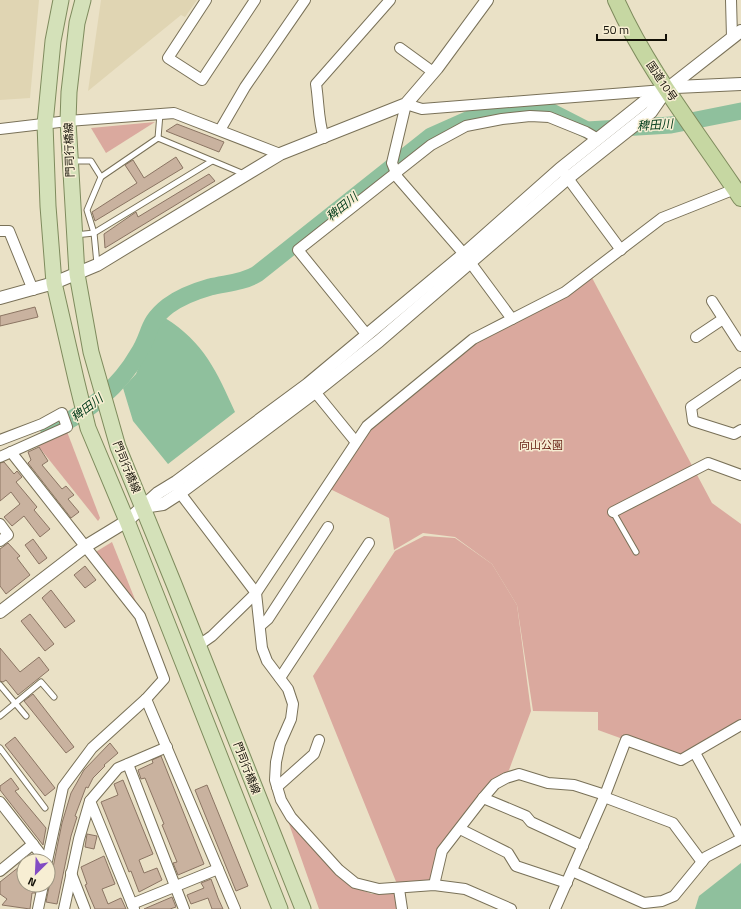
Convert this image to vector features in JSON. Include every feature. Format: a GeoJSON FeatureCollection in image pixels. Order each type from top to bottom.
{"type":"FeatureCollection","features":[{"type":"Feature","properties":{"kind":"highway","name":"国道10号"},"geometry":{"type":"LineString","coordinates":[[616,0],[628,28],[673,86]]}},
{"type":"Feature","properties":{"kind":"highway","name":"国道10号"},"geometry":{"type":"LineString","coordinates":[[627,0],[640,28],[673,86],[739,188]]}},
{"type":"Feature","properties":{"kind":"main road","name":"門司行橋線"},"geometry":{"type":"LineString","coordinates":[[61,0],[53,41],[45,124],[48,206],[54,283],[88,428],[127,521],[280,909]]}},
{"type":"Feature","properties":{"kind":"main road","name":"門司行橋線"},"geometry":{"type":"LineString","coordinates":[[83,0],[77,23],[69,92],[68,121],[77,274],[92,352],[116,440],[303,909]]}},
{"type":"Feature","properties":{"kind":"street"},"geometry":{"type":"LineString","coordinates":[[206,0],[168,58],[202,80],[255,0]]}},
{"type":"Feature","properties":{"kind":"street"},"geometry":{"type":"LineString","coordinates":[[220,130],[245,87],[305,0]]}},
{"type":"Feature","properties":{"kind":"street"},"geometry":{"type":"LineString","coordinates":[[324,138],[318,121],[319,108],[316,84],[390,0]]}},
{"type":"Feature","properties":{"kind":"street"},"geometry":{"type":"LineString","coordinates":[[487,0],[433,72],[406,104],[392,163],[396,174],[467,259],[512,319]]}},
{"type":"Feature","properties":{"kind":"street"},"geometry":{"type":"LineString","coordinates":[[0,612],[86,546],[127,521],[143,507],[163,504],[178,488],[312,388],[379,341],[467,259],[564,173],[598,139],[644,102],[673,86],[738,34],[731,0]]}},
{"type":"Feature","properties":{"kind":"street"},"geometry":{"type":"LineString","coordinates":[[400,48],[433,72]]}},
{"type":"Feature","properties":{"kind":"street"},"geometry":{"type":"LineString","coordinates":[[0,298],[54,283],[97,265],[280,154],[324,138],[406,104],[422,109],[673,86],[741,84]]}},
{"type":"Feature","properties":{"kind":"street"},"geometry":{"type":"LineString","coordinates":[[564,173],[651,112],[673,86]]}},
{"type":"Feature","properties":{"kind":"street"},"geometry":{"type":"LineString","coordinates":[[0,129],[68,121],[174,113],[280,154]]}},
{"type":"Feature","properties":{"kind":"street"},"geometry":{"type":"LineString","coordinates":[[367,335],[298,250],[431,145],[466,126],[502,119],[530,116],[549,117],[586,132],[598,139]]}},
{"type":"Feature","properties":{"kind":"street"},"geometry":{"type":"LineString","coordinates":[[564,173],[621,250]]}},
{"type":"Feature","properties":{"kind":"street"},"geometry":{"type":"LineString","coordinates":[[198,645],[212,636],[256,593],[355,441],[367,426],[473,339],[565,292],[662,218],[739,188]]}},
{"type":"Feature","properties":{"kind":"street"},"geometry":{"type":"LineString","coordinates":[[0,231],[9,231],[33,290]]}},
{"type":"Feature","properties":{"kind":"street"},"geometry":{"type":"LineString","coordinates":[[312,388],[367,335],[467,259]]}},
{"type":"Feature","properties":{"kind":"street"},"geometry":{"type":"LineString","coordinates":[[712,301],[741,346]]}},
{"type":"Feature","properties":{"kind":"street"},"geometry":{"type":"LineString","coordinates":[[696,336],[723,319]]}},
{"type":"Feature","properties":{"kind":"street"},"geometry":{"type":"LineString","coordinates":[[741,373],[691,407],[693,420],[734,434],[741,430]]}},
{"type":"Feature","properties":{"kind":"street"},"geometry":{"type":"LineString","coordinates":[[312,388],[355,441]]}},
{"type":"Feature","properties":{"kind":"street"},"geometry":{"type":"LineString","coordinates":[[0,440],[42,424],[62,413],[67,427],[0,457]]}},
{"type":"Feature","properties":{"kind":"street"},"geometry":{"type":"LineString","coordinates":[[11,452],[140,616],[164,679],[146,699],[92,748],[63,787],[48,853]]}},
{"type":"Feature","properties":{"kind":"street"},"geometry":{"type":"LineString","coordinates":[[613,512],[708,463],[741,475]]}},
{"type":"Feature","properties":{"kind":"street"},"geometry":{"type":"LineString","coordinates":[[178,488],[256,593],[262,648],[266,661],[288,689],[293,704],[291,719],[280,744],[276,762],[275,780],[281,800],[291,817],[339,870],[355,883],[379,889],[399,889],[434,885],[465,888],[510,909]]}},
{"type":"Feature","properties":{"kind":"street"},"geometry":{"type":"LineString","coordinates":[[0,524],[8,535],[0,541]]}},
{"type":"Feature","properties":{"kind":"street"},"geometry":{"type":"LineString","coordinates":[[260,626],[268,619],[328,527]]}},
{"type":"Feature","properties":{"kind":"street"},"geometry":{"type":"LineString","coordinates":[[280,678],[369,543]]}},
{"type":"Feature","properties":{"kind":"street"},"geometry":{"type":"LineString","coordinates":[[146,699],[235,909]]}},
{"type":"Feature","properties":{"kind":"street"},"geometry":{"type":"LineString","coordinates":[[555,909],[605,796],[626,740],[681,760],[740,727]]}},
{"type":"Feature","properties":{"kind":"street"},"geometry":{"type":"LineString","coordinates":[[278,787],[314,754],[319,740]]}},
{"type":"Feature","properties":{"kind":"street"},"geometry":{"type":"LineString","coordinates":[[64,909],[79,839],[90,801],[118,768],[167,747]]}},
{"type":"Feature","properties":{"kind":"street"},"geometry":{"type":"LineString","coordinates":[[572,871],[644,903],[662,901],[674,896],[706,857],[741,838],[695,753]]}},
{"type":"Feature","properties":{"kind":"street"},"geometry":{"type":"LineString","coordinates":[[128,764],[184,909]]}},
{"type":"Feature","properties":{"kind":"street"},"geometry":{"type":"LineString","coordinates":[[434,885],[442,851],[495,784],[506,778],[519,774],[548,783],[574,785],[673,823],[702,862]]}},
{"type":"Feature","properties":{"kind":"street"},"geometry":{"type":"LineString","coordinates":[[483,798],[526,816],[531,822],[583,846]]}},
{"type":"Feature","properties":{"kind":"street"},"geometry":{"type":"LineString","coordinates":[[90,801],[133,907],[176,886],[218,869]]}},
{"type":"Feature","properties":{"kind":"street"},"geometry":{"type":"LineString","coordinates":[[0,803],[40,853]]}},
{"type":"Feature","properties":{"kind":"street"},"geometry":{"type":"LineString","coordinates":[[460,828],[508,853],[516,866],[567,883]]}},
{"type":"Feature","properties":{"kind":"street"},"geometry":{"type":"LineString","coordinates":[[0,870],[33,844]]}},
{"type":"Feature","properties":{"kind":"street"},"geometry":{"type":"LineString","coordinates":[[71,873],[85,909]]}},
{"type":"Feature","properties":{"kind":"street"},"geometry":{"type":"LineString","coordinates":[[399,889],[402,909]]}},
{"type":"Feature","properties":{"kind":"street"},"geometry":{"type":"LineString","coordinates":[[38,909],[41,893]]}},
{"type":"Feature","properties":{"kind":"lane"},"geometry":{"type":"LineString","coordinates":[[158,138],[160,114]]}},
{"type":"Feature","properties":{"kind":"lane"},"geometry":{"type":"LineString","coordinates":[[158,138],[245,174]]}},
{"type":"Feature","properties":{"kind":"lane"},"geometry":{"type":"LineString","coordinates":[[97,265],[94,233],[87,210],[101,177],[158,138]]}},
{"type":"Feature","properties":{"kind":"lane"},"geometry":{"type":"LineString","coordinates":[[70,161],[91,161],[101,177]]}},
{"type":"Feature","properties":{"kind":"lane"},"geometry":{"type":"LineString","coordinates":[[74,236],[94,233],[212,161]]}},
{"type":"Feature","properties":{"kind":"lane"},"geometry":{"type":"LineString","coordinates":[[613,512],[636,552]]}},
{"type":"Feature","properties":{"kind":"lane"},"geometry":{"type":"LineString","coordinates":[[0,716],[41,682],[54,697]]}},
{"type":"Feature","properties":{"kind":"lane"},"geometry":{"type":"LineString","coordinates":[[0,685],[26,716]]}},
{"type":"Feature","properties":{"kind":"lane"},"geometry":{"type":"LineString","coordinates":[[0,748],[45,808]]}},
{"type":"Feature","properties":{"kind":"shaded area"},"geometry":{"type":"Polygon","coordinates":[[[0,0],[39,0],[30,98],[0,100],[0,0]]]}},
{"type":"Feature","properties":{"kind":"shaded area"},"geometry":{"type":"Polygon","coordinates":[[[101,0],[197,0],[185,17],[181,15],[88,91],[101,0]]]}},
{"type":"Feature","properties":{"kind":"shaded area"},"geometry":{"type":"Polygon","coordinates":[[[165,318],[190,337],[200,348],[215,371],[235,412],[168,464],[133,421],[123,388],[136,374],[154,328],[165,318]]]}},
{"type":"Feature","properties":{"kind":"shaded area"},"geometry":{"type":"Polygon","coordinates":[[[741,863],[741,909],[695,909],[699,896],[741,863]]]}},
{"type":"Feature","properties":{"kind":"green space"},"geometry":{"type":"Polygon","coordinates":[[[155,122],[106,153],[91,128],[155,122]]]}},
{"type":"Feature","properties":{"kind":"green space","name":"向山公園"},"geometry":{"type":"Polygon","coordinates":[[[590,274],[712,503],[741,524],[741,725],[681,760],[598,730],[598,712],[533,711],[517,605],[492,564],[455,537],[423,533],[394,550],[389,518],[326,487],[355,441],[473,339],[590,274]]]}},
{"type":"Feature","properties":{"kind":"green space"},"geometry":{"type":"Polygon","coordinates":[[[66,429],[100,518],[98,521],[35,442],[66,429]]]}},
{"type":"Feature","properties":{"kind":"green space"},"geometry":{"type":"Polygon","coordinates":[[[424,536],[455,538],[492,564],[517,605],[531,711],[506,778],[442,851],[434,885],[399,889],[313,676],[395,551],[424,536]]]}},
{"type":"Feature","properties":{"kind":"green space"},"geometry":{"type":"Polygon","coordinates":[[[112,542],[138,607],[94,553],[112,542]]]}},
{"type":"Feature","properties":{"kind":"green space"},"geometry":{"type":"Polygon","coordinates":[[[288,821],[353,887],[372,894],[397,893],[399,909],[319,909],[288,821]]]}},
{"type":"Feature","properties":{"kind":"building"},"geometry":{"type":"Polygon","coordinates":[[[177,124],[224,142],[219,152],[166,131],[177,124]]]}},
{"type":"Feature","properties":{"kind":"building"},"geometry":{"type":"Polygon","coordinates":[[[176,157],[183,168],[95,221],[92,212],[137,183],[125,165],[133,160],[144,178],[176,157]]]}},
{"type":"Feature","properties":{"kind":"building"},"geometry":{"type":"Polygon","coordinates":[[[209,174],[215,181],[105,248],[104,234],[136,212],[138,217],[209,174]]]}},
{"type":"Feature","properties":{"kind":"building"},"geometry":{"type":"Polygon","coordinates":[[[35,307],[38,317],[0,326],[0,316],[35,307]]]}},
{"type":"Feature","properties":{"kind":"building"},"geometry":{"type":"Polygon","coordinates":[[[39,447],[48,461],[42,465],[62,489],[66,486],[74,495],[68,499],[79,512],[71,518],[28,463],[31,460],[28,452],[39,447]]]}},
{"type":"Feature","properties":{"kind":"building"},"geometry":{"type":"Polygon","coordinates":[[[4,462],[14,474],[17,471],[22,477],[16,482],[37,507],[34,510],[50,529],[40,537],[24,516],[12,526],[4,517],[20,504],[11,492],[0,501],[0,463],[4,462]]]}},
{"type":"Feature","properties":{"kind":"building"},"geometry":{"type":"Polygon","coordinates":[[[33,539],[47,558],[39,564],[25,545],[33,539]]]}},
{"type":"Feature","properties":{"kind":"building"},"geometry":{"type":"Polygon","coordinates":[[[8,543],[20,556],[17,558],[30,575],[6,594],[0,586],[0,549],[8,543]]]}},
{"type":"Feature","properties":{"kind":"building"},"geometry":{"type":"Polygon","coordinates":[[[85,566],[96,580],[85,588],[74,575],[85,566]]]}},
{"type":"Feature","properties":{"kind":"building"},"geometry":{"type":"Polygon","coordinates":[[[51,590],[75,621],[65,628],[42,598],[51,590]]]}},
{"type":"Feature","properties":{"kind":"building"},"geometry":{"type":"Polygon","coordinates":[[[30,614],[54,644],[45,651],[21,621],[30,614]]]}},
{"type":"Feature","properties":{"kind":"building"},"geometry":{"type":"Polygon","coordinates":[[[0,648],[20,672],[39,657],[49,670],[18,695],[6,680],[3,682],[0,681],[0,648]]]}},
{"type":"Feature","properties":{"kind":"building"},"geometry":{"type":"Polygon","coordinates":[[[33,694],[74,747],[66,753],[24,701],[33,694]]]}},
{"type":"Feature","properties":{"kind":"building"},"geometry":{"type":"Polygon","coordinates":[[[15,737],[55,788],[45,796],[5,745],[15,737]]]}},
{"type":"Feature","properties":{"kind":"building"},"geometry":{"type":"Polygon","coordinates":[[[110,743],[118,753],[104,765],[105,766],[93,778],[88,788],[86,787],[75,816],[77,817],[71,836],[57,904],[46,902],[48,893],[56,893],[56,853],[62,823],[71,793],[84,770],[110,743]]]}},
{"type":"Feature","properties":{"kind":"building"},"geometry":{"type":"Polygon","coordinates":[[[161,756],[204,864],[178,875],[173,863],[177,862],[162,825],[164,824],[145,778],[141,779],[138,770],[153,763],[152,760],[161,756]]]}},
{"type":"Feature","properties":{"kind":"building"},"geometry":{"type":"Polygon","coordinates":[[[11,778],[19,789],[15,791],[46,828],[43,845],[0,790],[0,786],[11,778]]]}},
{"type":"Feature","properties":{"kind":"building"},"geometry":{"type":"Polygon","coordinates":[[[123,780],[153,854],[139,860],[144,873],[157,868],[162,880],[139,892],[131,871],[129,872],[101,802],[118,795],[114,784],[123,780]]]}},
{"type":"Feature","properties":{"kind":"building"},"geometry":{"type":"Polygon","coordinates":[[[207,785],[248,886],[236,891],[195,790],[207,785]]]}},
{"type":"Feature","properties":{"kind":"building"},"geometry":{"type":"Polygon","coordinates":[[[87,834],[97,836],[94,849],[85,847],[87,834]]]}},
{"type":"Feature","properties":{"kind":"building"},"geometry":{"type":"Polygon","coordinates":[[[104,856],[115,884],[102,889],[108,904],[121,898],[126,909],[95,909],[89,895],[81,867],[104,856]]]}},
{"type":"Feature","properties":{"kind":"building"},"geometry":{"type":"Polygon","coordinates":[[[16,869],[16,893],[32,893],[30,909],[2,905],[7,899],[0,894],[0,882],[16,869]]]}},
{"type":"Feature","properties":{"kind":"building"},"geometry":{"type":"Polygon","coordinates":[[[211,879],[223,909],[212,909],[208,898],[191,904],[187,895],[204,888],[201,883],[211,879]]]}},
{"type":"Feature","properties":{"kind":"building"},"geometry":{"type":"Polygon","coordinates":[[[172,897],[176,907],[170,909],[144,909],[172,897]]]}},
{"type":"Feature","properties":{"kind":"waterway","name":"稗田川"},"geometry":{"type":"LineString","coordinates":[[49,431],[75,417],[111,389],[130,367],[142,347],[152,323],[168,306],[199,290],[240,281],[257,274],[431,136],[476,116],[524,111],[550,111],[587,130],[671,125],[741,111]]}}]}
